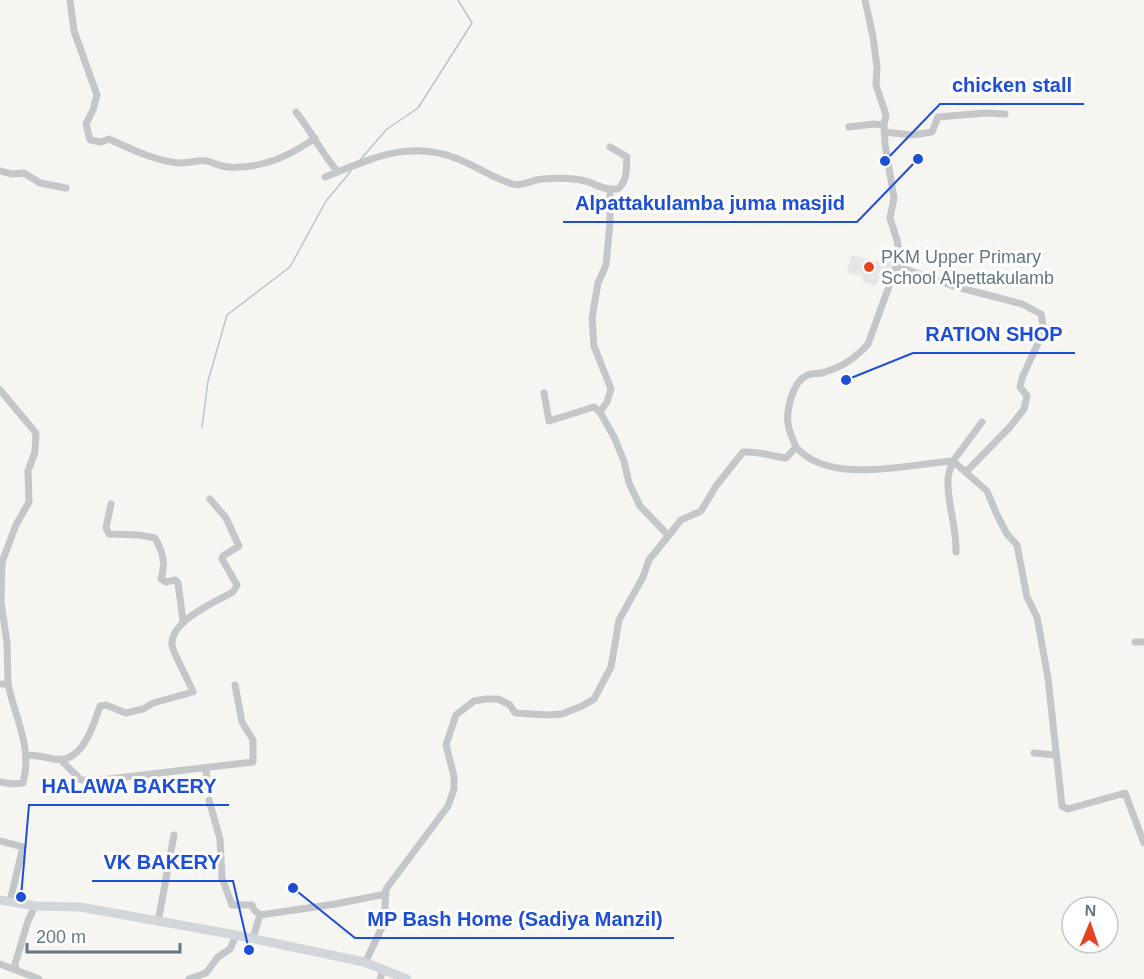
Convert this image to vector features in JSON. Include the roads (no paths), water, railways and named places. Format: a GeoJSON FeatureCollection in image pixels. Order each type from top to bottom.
{"type":"FeatureCollection","features":[{"type":"Feature","properties":{"kind":"main road"},"geometry":{"type":"LineString","coordinates":[[0,900],[35,906],[80,908],[253,938],[365,963],[381,974],[407,979]]}},
{"type":"Feature","properties":{"kind":"street"},"geometry":{"type":"LineString","coordinates":[[69,0],[74,32],[96,95],[93,110],[86,124],[90,140],[101,142],[109,139],[152,158],[179,163],[205,161],[227,168],[251,166],[279,159],[299,150],[315,138]]}},
{"type":"Feature","properties":{"kind":"street"},"geometry":{"type":"LineString","coordinates":[[865,0],[877,67],[876,85],[886,115],[884,129],[894,198],[890,218],[900,256],[868,344],[844,365],[824,373],[812,374],[798,382],[793,389],[787,409],[789,431],[796,447],[803,455],[819,462],[858,471],[952,461],[987,491],[996,515],[1007,534],[1017,545],[1027,597],[1037,617],[1048,678],[1062,806],[1068,809],[1125,793],[1144,843]]}},
{"type":"Feature","properties":{"kind":"street"},"geometry":{"type":"LineString","coordinates":[[296,112],[330,164],[338,172]]}},
{"type":"Feature","properties":{"kind":"street"},"geometry":{"type":"LineString","coordinates":[[849,127],[874,124],[884,129],[912,135],[932,132],[938,117],[986,113],[1005,114]]}},
{"type":"Feature","properties":{"kind":"street"},"geometry":{"type":"LineString","coordinates":[[325,177],[389,153],[417,150],[444,154],[514,185],[542,178],[556,180],[568,178],[587,181],[598,188],[618,189],[623,185],[626,177],[627,157],[610,147]]}},
{"type":"Feature","properties":{"kind":"street"},"geometry":{"type":"LineString","coordinates":[[0,171],[12,174],[24,173],[40,183],[66,188]]}},
{"type":"Feature","properties":{"kind":"street"},"geometry":{"type":"LineString","coordinates":[[600,412],[607,402],[611,389],[594,346],[592,318],[598,283],[606,265],[610,189]]}},
{"type":"Feature","properties":{"kind":"street"},"geometry":{"type":"LineString","coordinates":[[897,264],[902,268],[953,286],[1022,304],[1041,314],[1044,330],[1020,387],[1027,396],[1024,409],[1009,428],[966,472]]}},
{"type":"Feature","properties":{"kind":"street"},"geometry":{"type":"LineString","coordinates":[[0,390],[36,433],[35,452],[28,471],[29,502],[16,525],[2,562],[1,602],[7,643],[4,684],[26,746],[26,772],[23,783],[0,782]]}},
{"type":"Feature","properties":{"kind":"street"},"geometry":{"type":"LineString","coordinates":[[544,393],[549,422],[594,407],[600,412],[614,436],[624,461],[629,483],[640,506],[668,535]]}},
{"type":"Feature","properties":{"kind":"street"},"geometry":{"type":"LineString","coordinates":[[956,552],[948,479],[952,461],[982,422]]}},
{"type":"Feature","properties":{"kind":"street"},"geometry":{"type":"LineString","coordinates":[[365,963],[384,923],[386,889],[448,806],[454,789],[454,776],[446,745],[456,716],[474,701],[486,699],[498,699],[510,705],[515,713],[547,715],[562,714],[594,699],[611,667],[619,620],[643,577],[649,560],[668,535],[681,520],[701,511],[716,486],[743,452],[757,452],[786,458],[796,447]]}},
{"type":"Feature","properties":{"kind":"street"},"geometry":{"type":"LineString","coordinates":[[26,755],[71,758],[81,748],[100,706],[106,705],[126,713],[193,692],[172,645],[175,632],[183,621],[233,592],[237,585],[222,559],[239,546],[226,518],[210,499]]}},
{"type":"Feature","properties":{"kind":"street"},"geometry":{"type":"LineString","coordinates":[[111,504],[106,528],[109,534],[155,538],[164,556],[161,579],[166,582],[175,580],[178,583],[183,621]]}},
{"type":"Feature","properties":{"kind":"street"},"geometry":{"type":"LineString","coordinates":[[1135,642],[1144,642]]}},
{"type":"Feature","properties":{"kind":"street"},"geometry":{"type":"LineString","coordinates":[[60,759],[81,780],[100,780],[253,762],[254,740],[242,722],[235,685]]}},
{"type":"Feature","properties":{"kind":"street"},"geometry":{"type":"LineString","coordinates":[[1034,753],[1055,754]]}},
{"type":"Feature","properties":{"kind":"street"},"geometry":{"type":"LineString","coordinates":[[206,768],[208,790]]}},
{"type":"Feature","properties":{"kind":"street"},"geometry":{"type":"LineString","coordinates":[[209,800],[220,838],[222,878],[232,905],[252,905],[254,910],[261,915],[386,894]]}},
{"type":"Feature","properties":{"kind":"street"},"geometry":{"type":"LineString","coordinates":[[158,922],[174,835]]}},
{"type":"Feature","properties":{"kind":"street"},"geometry":{"type":"LineString","coordinates":[[0,841],[23,847],[10,902]]}},
{"type":"Feature","properties":{"kind":"street"},"geometry":{"type":"LineString","coordinates":[[16,970],[15,964],[35,906]]}},
{"type":"Feature","properties":{"kind":"street"},"geometry":{"type":"LineString","coordinates":[[253,938],[261,915]]}},
{"type":"Feature","properties":{"kind":"street"},"geometry":{"type":"LineString","coordinates":[[189,979],[207,976],[218,957],[230,949],[236,935]]}},
{"type":"Feature","properties":{"kind":"street"},"geometry":{"type":"LineString","coordinates":[[0,964],[39,979]]}},
{"type":"Feature","properties":{"kind":"waterway"},"geometry":{"type":"LineString","coordinates":[[360,160],[387,129],[418,108],[472,23],[458,0]]}},
{"type":"Feature","properties":{"kind":"waterway"},"geometry":{"type":"LineString","coordinates":[[202,427],[208,381],[227,315],[290,267],[326,201],[351,171]]}},
{"type":"Feature","properties":{"kind":"place","name":"Alpattakulamba juma masjid"},"geometry":{"type":"Point","coordinates":[918,159]}},
{"type":"Feature","properties":{"kind":"place","name":"chicken stall"},"geometry":{"type":"Point","coordinates":[885,161]}},
{"type":"Feature","properties":{"kind":"place","name":"PKM Upper Primary School Alpettakulamb"},"geometry":{"type":"Point","coordinates":[869,267]}},
{"type":"Feature","properties":{"kind":"place","name":"RATION SHOP"},"geometry":{"type":"Point","coordinates":[846,380]}},
{"type":"Feature","properties":{"kind":"place","name":"MP Bash Home (Sadiya Manzil)"},"geometry":{"type":"Point","coordinates":[293,888]}},
{"type":"Feature","properties":{"kind":"place","name":"HALAWA BAKERY"},"geometry":{"type":"Point","coordinates":[21,897]}},
{"type":"Feature","properties":{"kind":"place","name":"VK BAKERY"},"geometry":{"type":"Point","coordinates":[249,950]}}]}
